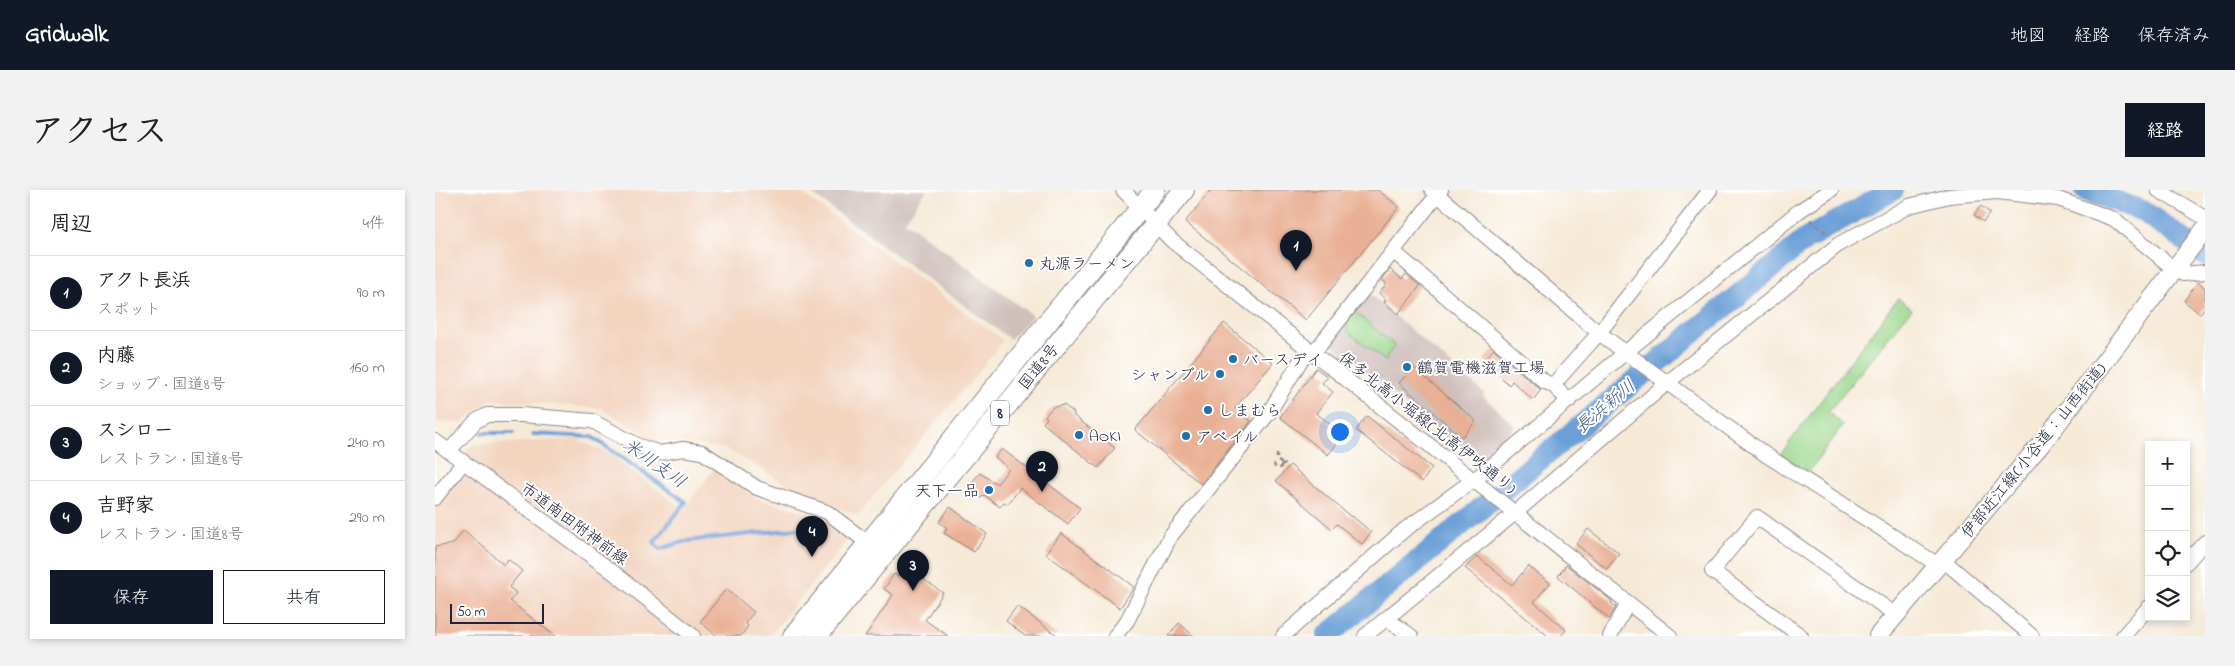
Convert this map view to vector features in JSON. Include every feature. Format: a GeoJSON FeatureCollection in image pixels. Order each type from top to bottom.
{"type":"FeatureCollection","features":[{"type":"Feature","properties":{"kind":"highway","name":"国道8号"},"geometry":{"type":"LineString","coordinates":[[793,636],[1155,190]]}},
{"type":"Feature","properties":{"kind":"highway","name":"国道8号"},"geometry":{"type":"LineString","coordinates":[[817,636],[1184,190]]}},
{"type":"Feature","properties":{"kind":"main road","name":"伊部近江線(小谷道：山西街道)"},"geometry":{"type":"LineString","coordinates":[[1878,636],[2047,437],[2205,229]]}},
{"type":"Feature","properties":{"kind":"street","name":"保多北高小堀線(北高伊吹通り)"},"geometry":{"type":"LineString","coordinates":[[1123,190],[1172,241],[1670,636]]}},
{"type":"Feature","properties":{"kind":"street"},"geometry":{"type":"LineString","coordinates":[[1553,385],[1599,333],[1710,190]]}},
{"type":"Feature","properties":{"kind":"street"},"geometry":{"type":"LineString","coordinates":[[1283,636],[1403,532],[1476,482],[1569,401],[1629,354],[1799,211],[1831,190]]}},
{"type":"Feature","properties":{"kind":"street"},"geometry":{"type":"LineString","coordinates":[[2158,190],[2205,218]]}},
{"type":"Feature","properties":{"kind":"street"},"geometry":{"type":"LineString","coordinates":[[1115,636],[1127,621],[1170,537],[1268,414],[1301,360],[1320,345],[1394,252],[1437,191],[1599,333],[1766,455],[1941,563],[2032,636]]}},
{"type":"Feature","properties":{"kind":"street"},"geometry":{"type":"LineString","coordinates":[[1365,636],[1665,381],[1839,244],[1909,206],[1949,196],[1997,192],[2058,199],[2114,219],[2178,264],[2183,274],[2205,272]]}},
{"type":"Feature","properties":{"kind":"street"},"geometry":{"type":"LineString","coordinates":[[1394,252],[1545,382],[1553,385],[1569,401]]}},
{"type":"Feature","properties":{"kind":"street"},"geometry":{"type":"LineString","coordinates":[[449,452],[476,421],[487,415],[522,415],[592,421],[639,446],[660,453],[683,449],[702,452],[757,488],[827,512],[869,543]]}},
{"type":"Feature","properties":{"kind":"street","name":"市道南田附神前線"},"geometry":{"type":"LineString","coordinates":[[435,441],[613,572],[693,636]]}},
{"type":"Feature","properties":{"kind":"street"},"geometry":{"type":"LineString","coordinates":[[435,498],[463,463]]}},
{"type":"Feature","properties":{"kind":"street"},"geometry":{"type":"LineString","coordinates":[[1801,636],[1711,571],[1757,517],[1896,615]]}},
{"type":"Feature","properties":{"kind":"street"},"geometry":{"type":"LineString","coordinates":[[2190,559],[2205,542]]}},
{"type":"Feature","properties":{"kind":"street"},"geometry":{"type":"LineString","coordinates":[[1610,636],[1628,603]]}},
{"type":"Feature","properties":{"kind":"street"},"geometry":{"type":"LineString","coordinates":[[2123,636],[2145,611]]}},
{"type":"Feature","properties":{"kind":"street"},"geometry":{"type":"LineString","coordinates":[[1387,619],[1411,636]]}},
{"type":"Feature","properties":{"kind":"path"},"geometry":{"type":"LineString","coordinates":[[1809,219],[1835,241]]}},
{"type":"Feature","properties":{"kind":"path"},"geometry":{"type":"LineString","coordinates":[[1277,454],[1275,467],[1280,468],[1281,465],[1289,464]]}},
{"type":"Feature","properties":{"kind":"path"},"geometry":{"type":"LineString","coordinates":[[1277,461],[1281,465]]}},
{"type":"Feature","properties":{"kind":"shaded area"},"geometry":{"type":"Polygon","coordinates":[[[435,190],[797,190],[1003,340],[857,516],[783,482],[726,449],[651,439],[601,408],[490,400],[462,423],[439,422],[435,418],[435,190]]]}},
{"type":"Feature","properties":{"kind":"shaded area"},"geometry":{"type":"Polygon","coordinates":[[[807,190],[927,190],[905,221],[1033,316],[1010,339],[807,190]]]}},
{"type":"Feature","properties":{"kind":"shaded area","name":"鶴賀電機滋賀工場"},"geometry":{"type":"Polygon","coordinates":[[[1367,292],[1484,393],[1483,396],[1515,426],[1481,466],[1328,341],[1367,292]]]}},
{"type":"Feature","properties":{"kind":"shaded area"},"geometry":{"type":"Polygon","coordinates":[[[576,439],[606,452],[684,509],[715,468],[755,498],[799,510],[826,521],[849,538],[769,636],[435,636],[435,494],[471,445],[576,439]]]}},
{"type":"Feature","properties":{"kind":"green space"},"geometry":{"type":"Polygon","coordinates":[[[1898,298],[1912,309],[1828,412],[1843,425],[1808,473],[1780,455],[1898,298]]]}},
{"type":"Feature","properties":{"kind":"green space"},"geometry":{"type":"Polygon","coordinates":[[[1354,311],[1395,346],[1385,361],[1347,331],[1347,320],[1354,311]]]}},
{"type":"Feature","properties":{"kind":"building"},"geometry":{"type":"Polygon","coordinates":[[[1211,190],[1378,190],[1399,207],[1306,320],[1185,222],[1211,190]]]}},
{"type":"Feature","properties":{"kind":"building"},"geometry":{"type":"Polygon","coordinates":[[[1981,206],[1990,213],[1983,222],[1974,215],[1981,206]]]}},
{"type":"Feature","properties":{"kind":"building"},"geometry":{"type":"Polygon","coordinates":[[[1390,269],[1402,279],[1406,274],[1420,286],[1398,314],[1384,302],[1386,299],[1379,293],[1387,284],[1382,280],[1390,269]]]}},
{"type":"Feature","properties":{"kind":"building"},"geometry":{"type":"Polygon","coordinates":[[[2198,282],[2205,288],[2205,307],[2200,314],[2184,301],[2198,282]]]}},
{"type":"Feature","properties":{"kind":"building"},"geometry":{"type":"Polygon","coordinates":[[[1224,323],[1273,363],[1235,408],[1251,421],[1201,484],[1135,430],[1224,323]]]}},
{"type":"Feature","properties":{"kind":"building"},"geometry":{"type":"Polygon","coordinates":[[[1494,349],[1541,390],[1533,400],[1512,381],[1509,385],[1484,360],[1494,349]]]}},
{"type":"Feature","properties":{"kind":"building"},"geometry":{"type":"Polygon","coordinates":[[[1413,367],[1476,421],[1462,437],[1399,383],[1413,367]]]}},
{"type":"Feature","properties":{"kind":"building"},"geometry":{"type":"Polygon","coordinates":[[[1316,368],[1328,377],[1322,383],[1333,392],[1316,413],[1344,435],[1328,455],[1280,417],[1316,368]]]}},
{"type":"Feature","properties":{"kind":"building","name":"AOKI"},"geometry":{"type":"Polygon","coordinates":[[[1064,405],[1074,413],[1074,416],[1115,448],[1098,468],[1043,423],[1047,418],[1045,416],[1053,407],[1064,405]]]}},
{"type":"Feature","properties":{"kind":"building"},"geometry":{"type":"Polygon","coordinates":[[[1367,416],[1432,468],[1422,482],[1356,430],[1367,416]]]}},
{"type":"Feature","properties":{"kind":"building"},"geometry":{"type":"Polygon","coordinates":[[[1002,449],[1080,508],[1068,524],[1020,488],[1008,504],[1004,502],[1000,507],[984,495],[981,498],[975,493],[971,488],[971,483],[980,473],[997,484],[1009,469],[995,457],[1002,449]]]}},
{"type":"Feature","properties":{"kind":"building"},"geometry":{"type":"Polygon","coordinates":[[[1290,465],[1371,532],[1362,544],[1337,524],[1332,529],[1276,481],[1290,465]]]}},
{"type":"Feature","properties":{"kind":"building"},"geometry":{"type":"Polygon","coordinates":[[[950,507],[987,534],[974,552],[944,533],[947,528],[939,522],[950,507]]]}},
{"type":"Feature","properties":{"kind":"building"},"geometry":{"type":"Polygon","coordinates":[[[1588,529],[1619,553],[1607,569],[1576,544],[1588,529]]]}},
{"type":"Feature","properties":{"kind":"building"},"geometry":{"type":"Polygon","coordinates":[[[464,530],[504,565],[508,559],[522,571],[509,587],[516,593],[510,601],[555,636],[435,636],[435,547],[453,544],[464,530]]]}},
{"type":"Feature","properties":{"kind":"building"},"geometry":{"type":"Polygon","coordinates":[[[1061,533],[1134,587],[1120,608],[1046,554],[1061,533]]]}},
{"type":"Feature","properties":{"kind":"building"},"geometry":{"type":"Polygon","coordinates":[[[1477,556],[1512,585],[1528,566],[1550,583],[1534,602],[1566,630],[1561,636],[1548,636],[1465,568],[1477,556]]]}},
{"type":"Feature","properties":{"kind":"building"},"geometry":{"type":"Polygon","coordinates":[[[1566,565],[1612,601],[1611,603],[1616,607],[1609,619],[1558,576],[1566,565]]]}},
{"type":"Feature","properties":{"kind":"building"},"geometry":{"type":"Polygon","coordinates":[[[905,566],[943,593],[925,620],[948,636],[865,636],[893,595],[884,589],[894,574],[898,576],[905,566]]]}},
{"type":"Feature","properties":{"kind":"building"},"geometry":{"type":"Polygon","coordinates":[[[726,589],[754,612],[745,623],[748,626],[741,636],[717,636],[700,622],[726,589]]]}},
{"type":"Feature","properties":{"kind":"building"},"geometry":{"type":"Polygon","coordinates":[[[1017,606],[1058,636],[1025,636],[1006,621],[1017,606]]]}},
{"type":"Feature","properties":{"kind":"building"},"geometry":{"type":"Polygon","coordinates":[[[1179,623],[1194,636],[1168,636],[1179,623]]]}},
{"type":"Feature","properties":{"kind":"waterway","name":"長浜新川"},"geometry":{"type":"LineString","coordinates":[[1327,636],[1806,239],[1893,190]]}},
{"type":"Feature","properties":{"kind":"waterway"},"geometry":{"type":"LineString","coordinates":[[2085,190],[2143,211],[2205,255]]}},
{"type":"Feature","properties":{"kind":"waterway","name":"米川支川"},"geometry":{"type":"LineString","coordinates":[[482,433],[513,433]]}},
{"type":"Feature","properties":{"kind":"waterway","name":"米川支川"},"geometry":{"type":"LineString","coordinates":[[533,434],[592,437],[686,502],[654,542],[660,549],[686,541],[796,529]]}},
{"type":"Feature","properties":{"kind":"place","name":"丸源ラーメン"},"geometry":{"type":"Point","coordinates":[1029,263]}},
{"type":"Feature","properties":{"kind":"place","name":"アクト長浜"},"geometry":{"type":"Point","coordinates":[1296,271]}},
{"type":"Feature","properties":{"kind":"place","name":"バースデイ"},"geometry":{"type":"Point","coordinates":[1233,359]}},
{"type":"Feature","properties":{"kind":"place","name":"鶴賀電機滋賀工場"},"geometry":{"type":"Point","coordinates":[1407,367]}},
{"type":"Feature","properties":{"kind":"place","name":"シャンブル"},"geometry":{"type":"Point","coordinates":[1220,374]}},
{"type":"Feature","properties":{"kind":"place","name":"しまむら"},"geometry":{"type":"Point","coordinates":[1208,410]}},
{"type":"Feature","properties":{"kind":"place","name":"AOKI"},"geometry":{"type":"Point","coordinates":[1079,435]}},
{"type":"Feature","properties":{"kind":"place","name":"アベイル"},"geometry":{"type":"Point","coordinates":[1186,436]}},
{"type":"Feature","properties":{"kind":"place","name":"天下一品"},"geometry":{"type":"Point","coordinates":[989,490]}},
{"type":"Feature","properties":{"kind":"place","name":"内藤"},"geometry":{"type":"Point","coordinates":[1042,492]}},
{"type":"Feature","properties":{"kind":"place","name":"吉野家"},"geometry":{"type":"Point","coordinates":[812,557]}},
{"type":"Feature","properties":{"kind":"place","name":"スシロー"},"geometry":{"type":"Point","coordinates":[913,591]}}]}
